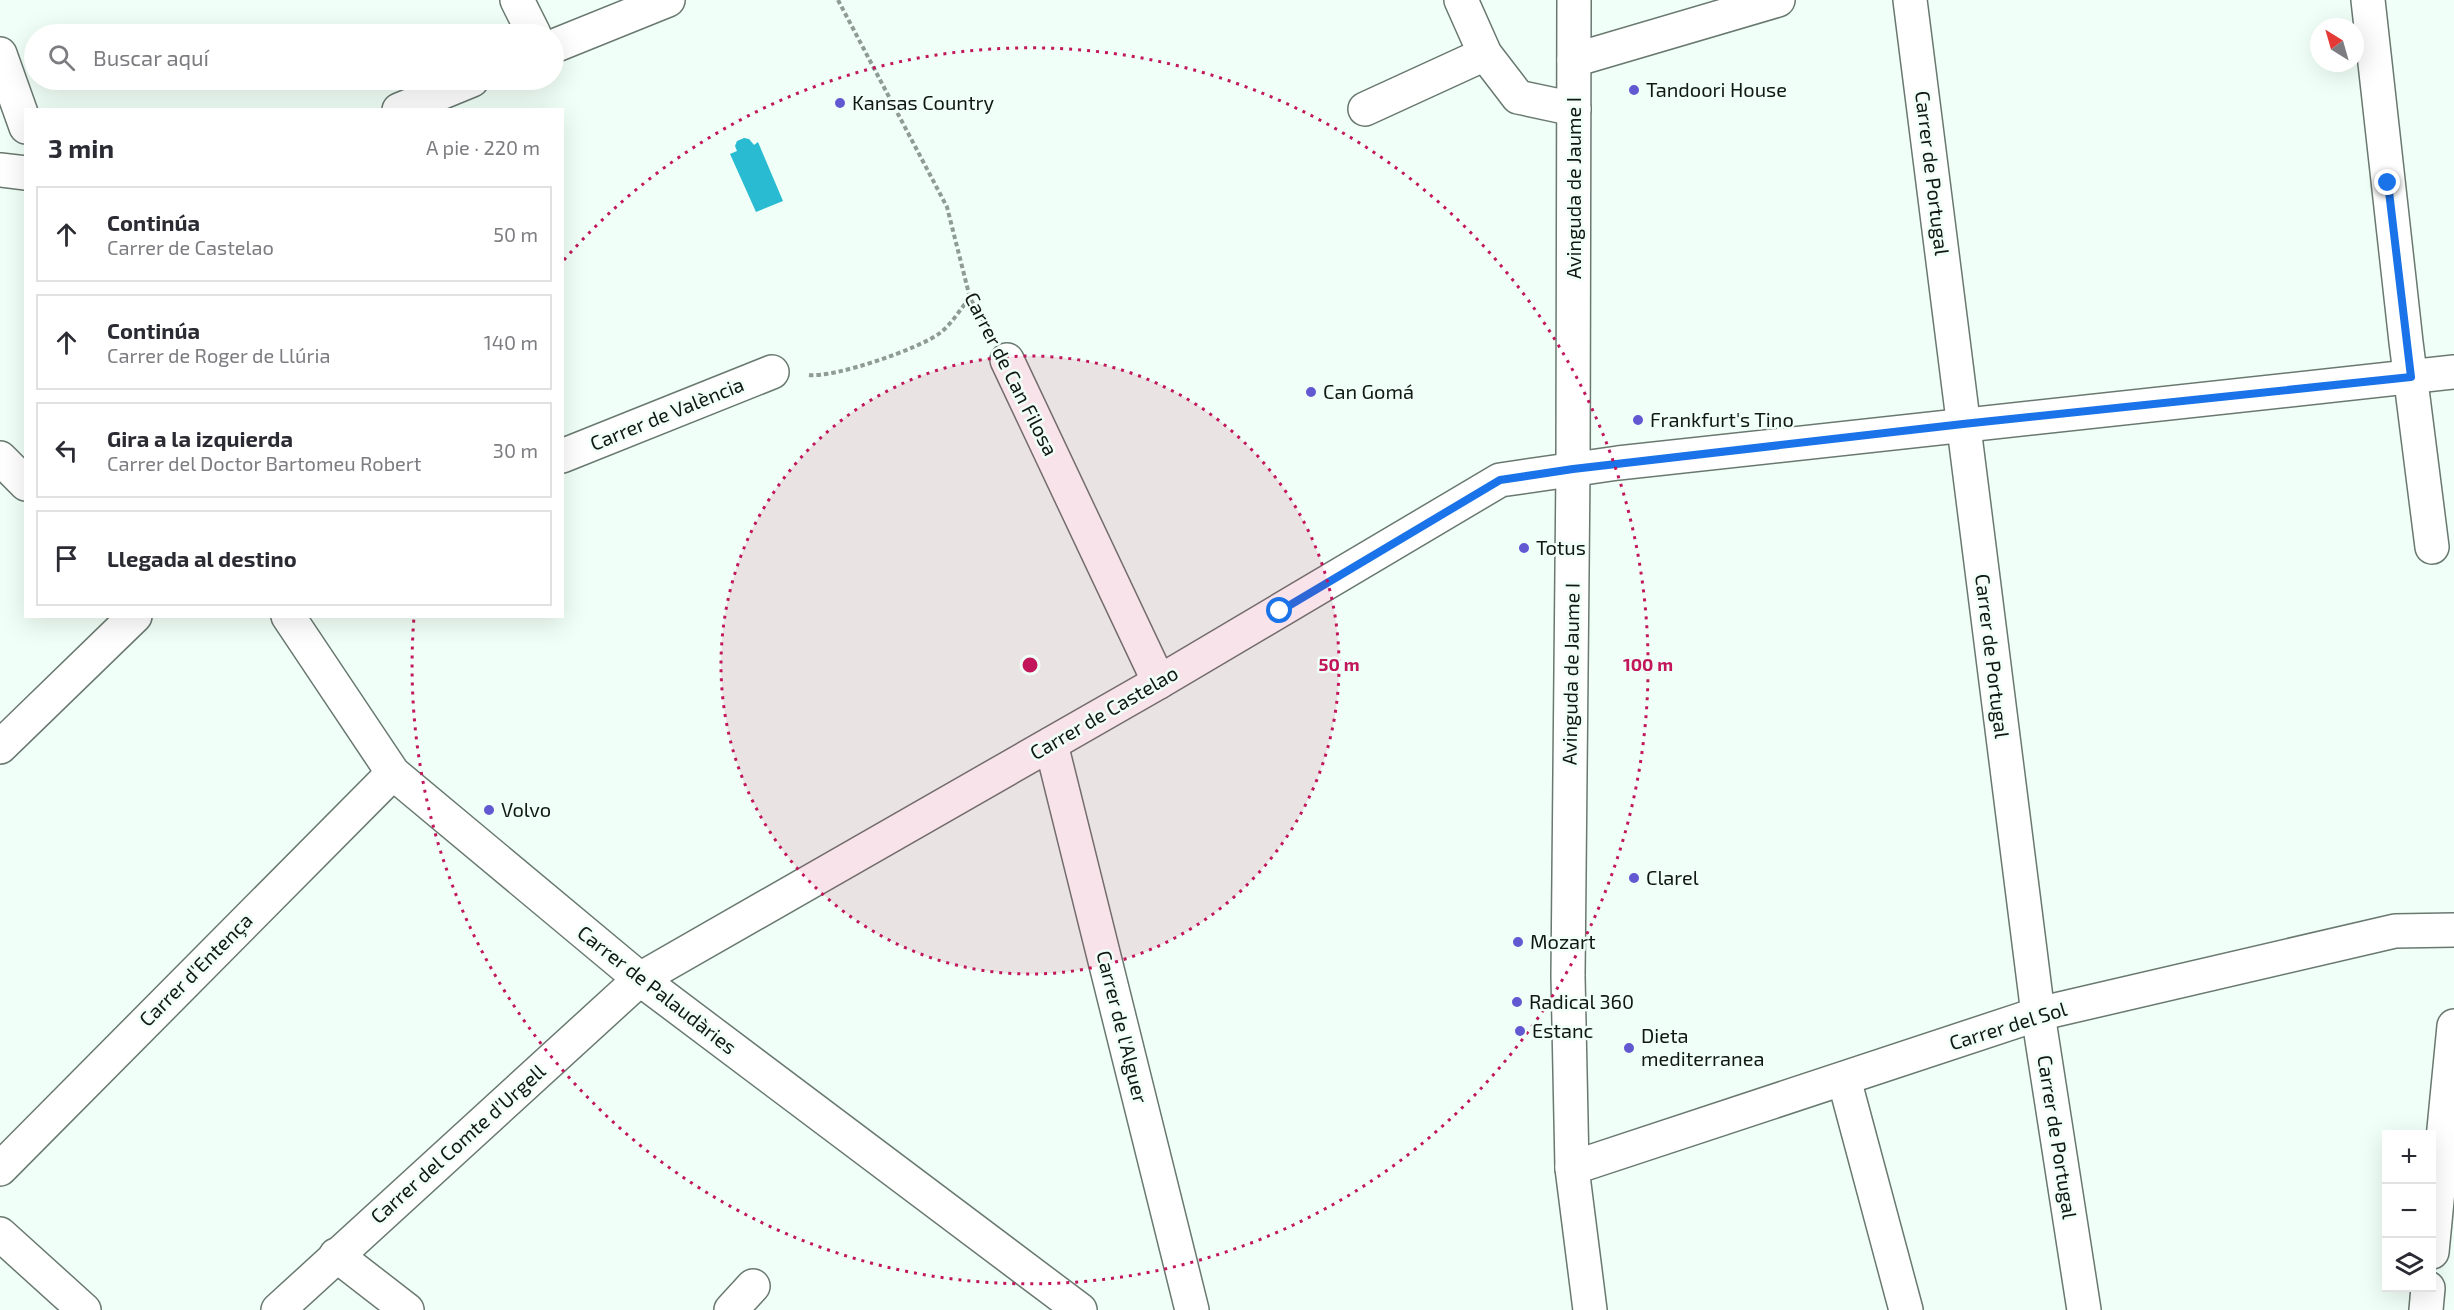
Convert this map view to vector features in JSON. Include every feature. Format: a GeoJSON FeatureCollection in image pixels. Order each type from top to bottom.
{"type":"FeatureCollection","features":[{"type":"Feature","properties":{"kind":"street"},"geometry":{"type":"LineString","coordinates":[[517,0],[529,24]]}},
{"type":"Feature","properties":{"kind":"street"},"geometry":{"type":"LineString","coordinates":[[564,42],[668,0]]}},
{"type":"Feature","properties":{"kind":"street"},"geometry":{"type":"LineString","coordinates":[[1461,0],[1485,54],[1518,97],[1574,109]]}},
{"type":"Feature","properties":{"kind":"street","name":"Avinguda de Jaume I"},"geometry":{"type":"LineString","coordinates":[[1574,0],[1573,469],[1568,964],[1572,1168],[1590,1310]]}},
{"type":"Feature","properties":{"kind":"street"},"geometry":{"type":"LineString","coordinates":[[1574,60],[1778,0]]}},
{"type":"Feature","properties":{"kind":"street","name":"Carrer de Portugal"},"geometry":{"type":"LineString","coordinates":[[1910,0],[2038,1014],[2084,1310]]}},
{"type":"Feature","properties":{"kind":"street"},"geometry":{"type":"LineString","coordinates":[[2368,0],[2432,547]]}},
{"type":"Feature","properties":{"kind":"street"},"geometry":{"type":"LineString","coordinates":[[0,54],[24,121]]}},
{"type":"Feature","properties":{"kind":"street"},"geometry":{"type":"LineString","coordinates":[[1365,109],[1485,54]]}},
{"type":"Feature","properties":{"kind":"street"},"geometry":{"type":"LineString","coordinates":[[404,108],[448,90]]}},
{"type":"Feature","properties":{"kind":"street"},"geometry":{"type":"LineString","coordinates":[[0,170],[24,173]]}},
{"type":"Feature","properties":{"kind":"street","name":"Carrer de Can Filosa"},"geometry":{"type":"LineString","coordinates":[[1007,360],[1160,682]]}},
{"type":"Feature","properties":{"kind":"street","name":"Carrer de València"},"geometry":{"type":"LineString","coordinates":[[564,455],[772,372]]}},
{"type":"Feature","properties":{"kind":"street","name":"Carrer de Castelao"},"geometry":{"type":"LineString","coordinates":[[640,979],[1160,682],[1500,480],[1573,469],[1963,424],[2454,372]]}},
{"type":"Feature","properties":{"kind":"street"},"geometry":{"type":"LineString","coordinates":[[0,458],[24,482]]}},
{"type":"Feature","properties":{"kind":"street"},"geometry":{"type":"LineString","coordinates":[[0,747],[133,618]]}},
{"type":"Feature","properties":{"kind":"street","name":"Carrer de Palaudàries"},"geometry":{"type":"LineString","coordinates":[[289,618],[393,773],[640,979],[1080,1310]]}},
{"type":"Feature","properties":{"kind":"street","name":"Carrer de l'Alguer"},"geometry":{"type":"LineString","coordinates":[[1051,744],[1192,1310]]}},
{"type":"Feature","properties":{"kind":"street","name":"Carrer d'Entença"},"geometry":{"type":"LineString","coordinates":[[0,1168],[393,773]]}},
{"type":"Feature","properties":{"kind":"street","name":"Carrer del Sol"},"geometry":{"type":"LineString","coordinates":[[1572,1168],[2038,1014],[2396,931],[2454,930]]}},
{"type":"Feature","properties":{"kind":"street","name":"Carrer del Comte d'Urgell"},"geometry":{"type":"LineString","coordinates":[[278,1310],[640,979]]}},
{"type":"Feature","properties":{"kind":"street"},"geometry":{"type":"LineString","coordinates":[[2433,1238],[2454,1026]]}},
{"type":"Feature","properties":{"kind":"street"},"geometry":{"type":"LineString","coordinates":[[1844,1079],[1906,1310]]}},
{"type":"Feature","properties":{"kind":"street"},"geometry":{"type":"LineString","coordinates":[[0,1234],[84,1310]]}},
{"type":"Feature","properties":{"kind":"street"},"geometry":{"type":"LineString","coordinates":[[336,1255],[407,1310]]}},
{"type":"Feature","properties":{"kind":"street"},"geometry":{"type":"LineString","coordinates":[[2426,1310],[2428,1292]]}},
{"type":"Feature","properties":{"kind":"path","name":"Carrer de Can Filosa"},"geometry":{"type":"LineString","coordinates":[[838,0],[947,207],[970,298],[1007,360]]}},
{"type":"Feature","properties":{"kind":"path"},"geometry":{"type":"LineString","coordinates":[[772,372],[814,376],[864,365],[915,346],[940,333],[970,298]]}},
{"type":"Feature","properties":{"kind":"water"},"geometry":{"type":"Polygon","coordinates":[[[744,138],[749,139],[754,145],[758,142],[783,201],[756,212],[730,154],[737,151],[735,146],[737,141],[744,138]]]}},
{"type":"Feature","properties":{"kind":"place","name":"Tandoori House"},"geometry":{"type":"Point","coordinates":[1634,90]}},
{"type":"Feature","properties":{"kind":"place","name":"Kansas Country"},"geometry":{"type":"Point","coordinates":[840,103]}},
{"type":"Feature","properties":{"kind":"place","name":"Can Gomá"},"geometry":{"type":"Point","coordinates":[1311,392]}},
{"type":"Feature","properties":{"kind":"place","name":"Frankfurt's Tino"},"geometry":{"type":"Point","coordinates":[1638,420]}},
{"type":"Feature","properties":{"kind":"place","name":"Totus"},"geometry":{"type":"Point","coordinates":[1524,548]}},
{"type":"Feature","properties":{"kind":"place","name":"Volvo"},"geometry":{"type":"Point","coordinates":[489,810]}},
{"type":"Feature","properties":{"kind":"place","name":"Clarel"},"geometry":{"type":"Point","coordinates":[1634,878]}},
{"type":"Feature","properties":{"kind":"place","name":"Mozart"},"geometry":{"type":"Point","coordinates":[1518,942]}},
{"type":"Feature","properties":{"kind":"place","name":"Radical 360"},"geometry":{"type":"Point","coordinates":[1517,1002]}},
{"type":"Feature","properties":{"kind":"place","name":"Estanc"},"geometry":{"type":"Point","coordinates":[1520,1031]}},
{"type":"Feature","properties":{"kind":"place","name":"Dieta mediterranea"},"geometry":{"type":"Point","coordinates":[1629,1048]}},
{"type":"Feature","properties":{"kind":"route"},"geometry":{"type":"LineString","coordinates":[[1280,611],[1500,480],[1573,469],[1963,424],[2411,377],[2388,183]]}}]}
